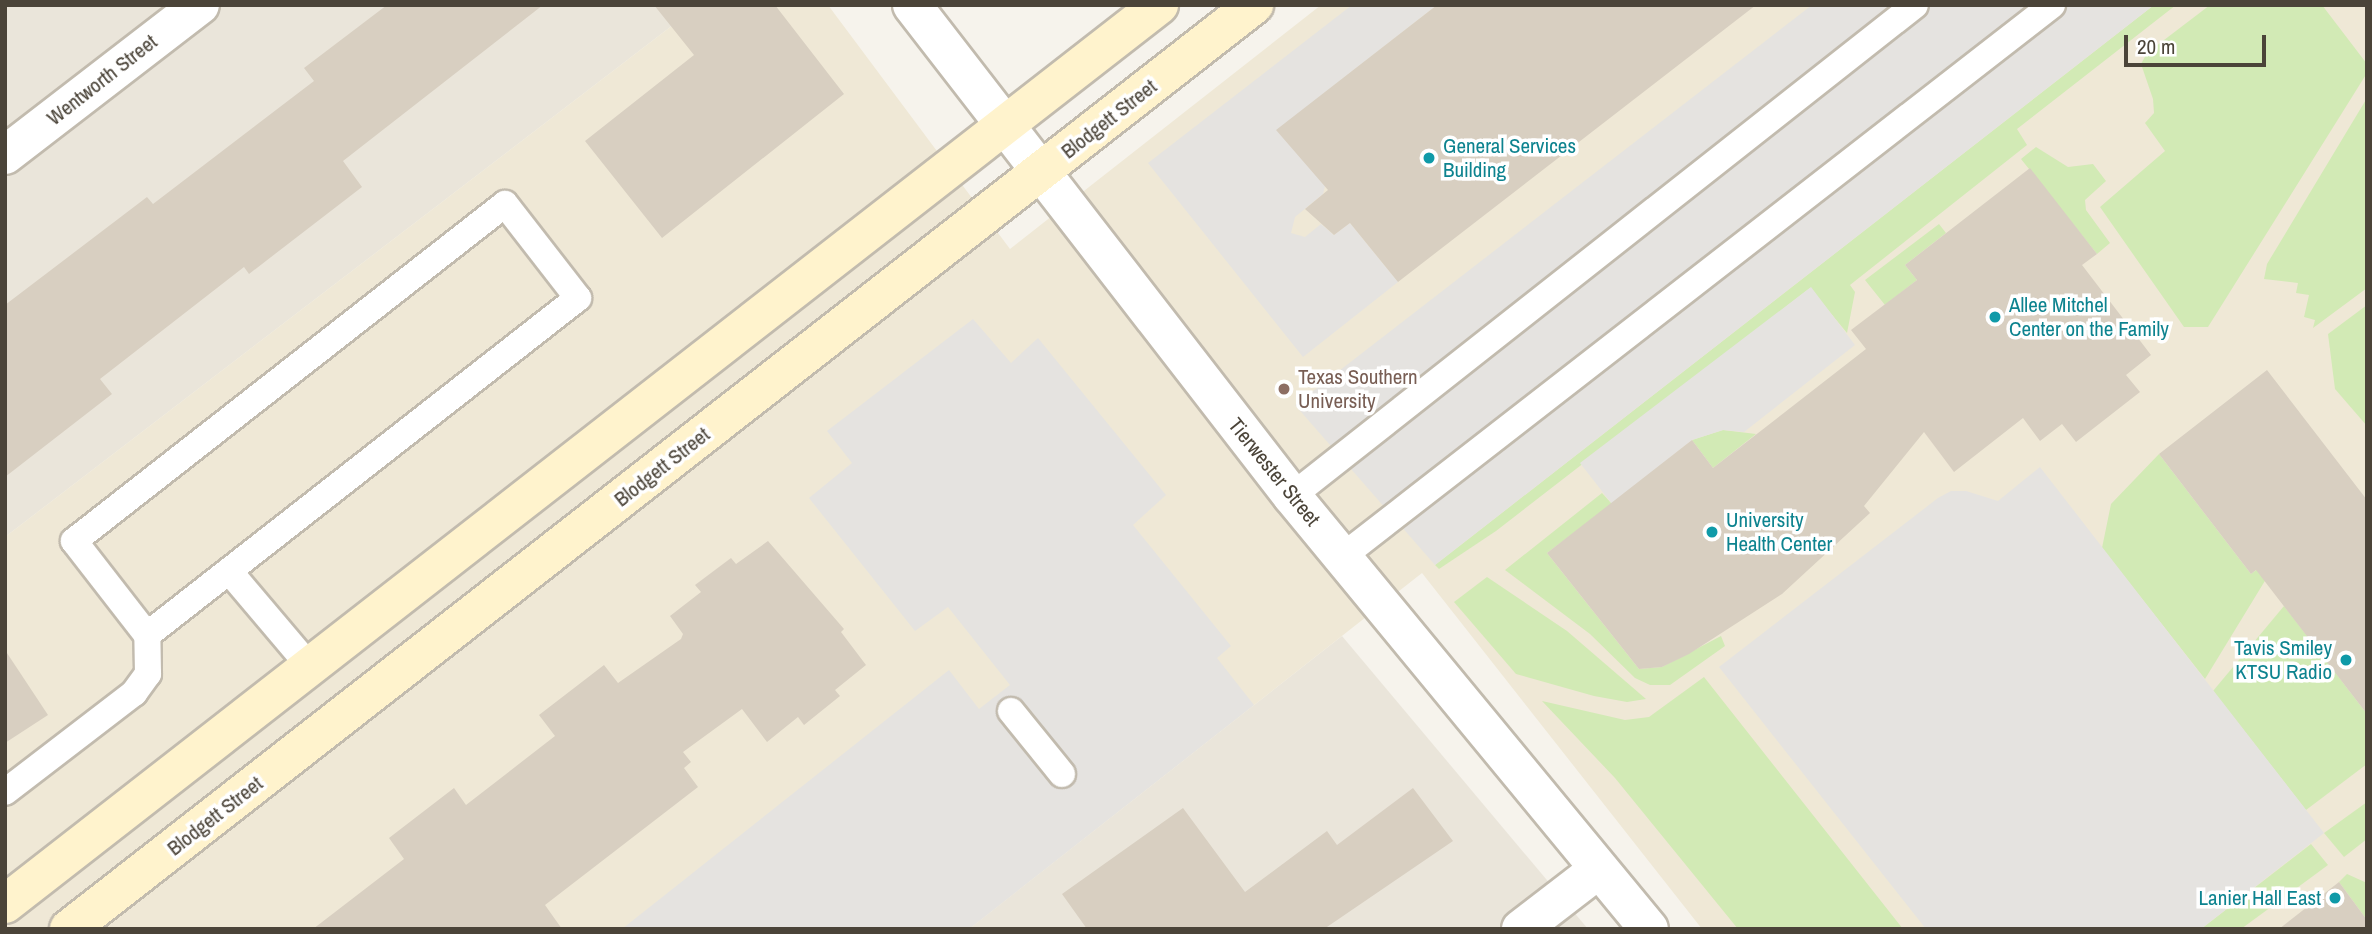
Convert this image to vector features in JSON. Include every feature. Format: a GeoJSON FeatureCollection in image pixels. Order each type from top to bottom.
{"type":"FeatureCollection","features":[{"type":"Feature","properties":{"kind":"main road"},"geometry":{"type":"LineString","coordinates":[[5,904],[1159,5]]}},
{"type":"Feature","properties":{"kind":"main road","name":"Blodgett Street"},"geometry":{"type":"LineString","coordinates":[[69,929],[1254,5]]}},
{"type":"Feature","properties":{"kind":"main road"},"geometry":{"type":"LineString","coordinates":[[311,668],[346,713]]}},
{"type":"Feature","properties":{"kind":"street","name":"Wentworth Street"},"geometry":{"type":"LineString","coordinates":[[5,155],[200,5]]}},
{"type":"Feature","properties":{"kind":"street","name":"Tierwester Street"},"geometry":{"type":"LineString","coordinates":[[912,5],[1292,496],[1648,929]]}},
{"type":"Feature","properties":{"kind":"street"},"geometry":{"type":"LineString","coordinates":[[1521,929],[1599,869]]}},
{"type":"Feature","properties":{"kind":"lane"},"geometry":{"type":"LineString","coordinates":[[1292,496],[1914,5]]}},
{"type":"Feature","properties":{"kind":"lane"},"geometry":{"type":"LineString","coordinates":[[1343,556],[2052,5]]}},
{"type":"Feature","properties":{"kind":"lane"},"geometry":{"type":"LineString","coordinates":[[5,792],[134,693],[149,674],[147,635],[74,541],[505,204],[578,298],[147,635]]}},
{"type":"Feature","properties":{"kind":"lane"},"geometry":{"type":"LineString","coordinates":[[229,571],[311,668]]}},
{"type":"Feature","properties":{"kind":"lane"},"geometry":{"type":"LineString","coordinates":[[1011,710],[1062,774]]}},
{"type":"Feature","properties":{"kind":"shaded area"},"geometry":{"type":"Polygon","coordinates":[[[5,5],[699,5],[5,537],[5,5]]]}},
{"type":"Feature","properties":{"kind":"shaded area","name":"Texas Southern University"},"geometry":{"type":"Polygon","coordinates":[[[699,5],[828,5],[1010,249],[1321,5],[2367,5],[2367,929],[1702,929],[1422,573],[969,929],[5,929],[5,537],[699,5]]]}},
{"type":"Feature","properties":{"kind":"shaded area"},"geometry":{"type":"Polygon","coordinates":[[[1352,5],[1437,5],[1277,130],[1325,186],[1323,194],[1295,217],[1291,233],[1305,237],[1321,224],[1334,235],[1350,223],[1398,282],[1303,357],[1148,163],[1352,5]]]}},
{"type":"Feature","properties":{"kind":"shaded area"},"geometry":{"type":"Polygon","coordinates":[[[1812,5],[2154,5],[1435,565],[1295,405],[1812,5]]]}},
{"type":"Feature","properties":{"kind":"shaded area"},"geometry":{"type":"Polygon","coordinates":[[[1811,287],[1855,345],[1744,432],[1723,430],[1692,440],[1612,504],[1580,463],[1811,287]]]}},
{"type":"Feature","properties":{"kind":"shaded area"},"geometry":{"type":"Polygon","coordinates":[[[973,319],[1011,363],[1038,338],[1166,495],[1133,525],[1231,646],[1217,658],[1254,705],[969,929],[622,929],[949,670],[979,709],[1010,685],[948,607],[915,631],[809,498],[852,463],[827,431],[973,319]]]}},
{"type":"Feature","properties":{"kind":"shaded area"},"geometry":{"type":"Polygon","coordinates":[[[2040,467],[2324,833],[2201,929],[1926,929],[1719,667],[1938,498],[1951,491],[1966,491],[1998,501],[2040,467]]]}},
{"type":"Feature","properties":{"kind":"shaded area"},"geometry":{"type":"Polygon","coordinates":[[[1342,636],[1588,929],[969,929],[1342,636]]]}},
{"type":"Feature","properties":{"kind":"green space"},"geometry":{"type":"Polygon","coordinates":[[[2154,5],[2176,5],[2017,129],[2027,145],[1850,285],[1855,292],[1847,333],[1810,288],[1496,531],[1439,569],[1435,565],[2154,5]]]}},
{"type":"Feature","properties":{"kind":"green space"},"geometry":{"type":"Polygon","coordinates":[[[2210,5],[2322,5],[2367,64],[2367,73],[2208,327],[2184,327],[2100,207],[2165,151],[2145,123],[2154,113],[2153,99],[2141,64],[2147,53],[2210,5]]]}},
{"type":"Feature","properties":{"kind":"green space"},"geometry":{"type":"Polygon","coordinates":[[[2367,98],[2367,288],[2313,328],[2315,320],[2304,317],[2309,295],[2296,293],[2298,283],[2264,279],[2267,264],[2367,98]]]}},
{"type":"Feature","properties":{"kind":"green space"},"geometry":{"type":"Polygon","coordinates":[[[2036,147],[2068,167],[2093,164],[2106,181],[2085,200],[2086,210],[2110,243],[2097,254],[2021,159],[2036,147]]]}},
{"type":"Feature","properties":{"kind":"green space"},"geometry":{"type":"Polygon","coordinates":[[[1939,224],[1946,233],[1905,265],[1917,280],[1885,305],[1865,280],[1939,224]]]}},
{"type":"Feature","properties":{"kind":"green space"},"geometry":{"type":"Polygon","coordinates":[[[2367,305],[2367,426],[2335,389],[2328,334],[2367,305]]]}},
{"type":"Feature","properties":{"kind":"green space"},"geometry":{"type":"Polygon","coordinates":[[[1723,430],[1756,434],[1713,468],[1692,440],[1723,430]]]}},
{"type":"Feature","properties":{"kind":"green space"},"geometry":{"type":"Polygon","coordinates":[[[2159,454],[2251,574],[2285,548],[2205,679],[2102,548],[2111,504],[2159,454]]]}},
{"type":"Feature","properties":{"kind":"green space"},"geometry":{"type":"Polygon","coordinates":[[[1602,493],[1612,504],[1547,553],[1639,669],[1662,667],[1721,636],[1725,646],[1670,685],[1650,685],[1635,678],[1590,634],[1505,570],[1602,493]]]}},
{"type":"Feature","properties":{"kind":"green space"},"geometry":{"type":"Polygon","coordinates":[[[1487,577],[1567,631],[1646,699],[1627,702],[1594,696],[1516,674],[1454,602],[1487,577]]]}},
{"type":"Feature","properties":{"kind":"green space"},"geometry":{"type":"Polygon","coordinates":[[[2284,606],[2367,714],[2367,764],[2306,810],[2213,691],[2284,606]]]}},
{"type":"Feature","properties":{"kind":"green space"},"geometry":{"type":"Polygon","coordinates":[[[1704,677],[1903,929],[1738,929],[1615,778],[1542,701],[1625,720],[1649,717],[1704,677]]]}},
{"type":"Feature","properties":{"kind":"green space"},"geometry":{"type":"Polygon","coordinates":[[[2367,802],[2367,839],[2344,857],[2324,833],[2367,802]]]}},
{"type":"Feature","properties":{"kind":"green space"},"geometry":{"type":"Polygon","coordinates":[[[2311,844],[2328,865],[2241,929],[2201,929],[2311,844]]]}},
{"type":"Feature","properties":{"kind":"green space"},"geometry":{"type":"Polygon","coordinates":[[[2347,874],[2367,883],[2367,920],[2339,882],[2347,874]]]}},
{"type":"Feature","properties":{"kind":"building"},"geometry":{"type":"Polygon","coordinates":[[[387,5],[543,5],[343,161],[362,187],[249,274],[244,267],[100,379],[112,394],[5,477],[5,305],[147,197],[153,204],[314,81],[304,68],[387,5]]]}},
{"type":"Feature","properties":{"kind":"building"},"geometry":{"type":"Polygon","coordinates":[[[654,5],[775,5],[844,94],[662,238],[585,141],[694,55],[654,5]]]}},
{"type":"Feature","properties":{"kind":"building","name":"General Services Building"},"geometry":{"type":"Polygon","coordinates":[[[1437,5],[1756,5],[1398,282],[1350,223],[1334,235],[1305,209],[1328,190],[1276,130],[1437,5]]]}},
{"type":"Feature","properties":{"kind":"building"},"geometry":{"type":"Polygon","coordinates":[[[2030,168],[2097,254],[2082,265],[2151,355],[2126,375],[2140,392],[2076,442],[2062,424],[2040,441],[2023,418],[1954,472],[1924,432],[1864,506],[1870,513],[1782,594],[1689,654],[1662,667],[1639,669],[1547,553],[1692,440],[1713,468],[1866,349],[1851,330],[1917,280],[1905,265],[2030,168]]]}},
{"type":"Feature","properties":{"kind":"building"},"geometry":{"type":"Polygon","coordinates":[[[2267,370],[2367,500],[2367,714],[2256,570],[2251,574],[2159,454],[2267,370]]]}},
{"type":"Feature","properties":{"kind":"building"},"geometry":{"type":"Polygon","coordinates":[[[768,541],[844,629],[841,632],[866,665],[835,690],[840,696],[804,725],[798,717],[767,742],[742,709],[683,752],[691,762],[684,768],[698,787],[545,905],[562,929],[313,929],[404,859],[389,838],[454,788],[466,805],[555,736],[539,715],[604,665],[618,683],[681,639],[683,634],[670,616],[701,592],[695,585],[731,558],[736,564],[768,541]]]}},
{"type":"Feature","properties":{"kind":"building"},"geometry":{"type":"Polygon","coordinates":[[[5,650],[48,715],[5,743],[5,650]]]}},
{"type":"Feature","properties":{"kind":"building"},"geometry":{"type":"Polygon","coordinates":[[[1413,788],[1453,841],[1324,929],[1087,929],[1062,894],[1183,808],[1245,892],[1327,831],[1337,845],[1413,788]]]}},
{"type":"Feature","properties":{"kind":"building","name":"Lanier Hall East"},"geometry":{"type":"Polygon","coordinates":[[[2339,882],[2367,920],[2367,929],[2279,929],[2339,882]]]}},
{"type":"Feature","properties":{"kind":"place","name":"General Services Building"},"geometry":{"type":"Point","coordinates":[1429,158]}},
{"type":"Feature","properties":{"kind":"place","name":"Allee Mitchel Center on the Family"},"geometry":{"type":"Point","coordinates":[1995,317]}},
{"type":"Feature","properties":{"kind":"place","name":"Texas Southern University"},"geometry":{"type":"Point","coordinates":[1284,389]}},
{"type":"Feature","properties":{"kind":"place","name":"University Health Center"},"geometry":{"type":"Point","coordinates":[1712,532]}},
{"type":"Feature","properties":{"kind":"place","name":"Tavis Smiley KTSU Radio"},"geometry":{"type":"Point","coordinates":[2346,660]}},
{"type":"Feature","properties":{"kind":"place","name":"Lanier Hall East"},"geometry":{"type":"Point","coordinates":[2335,898]}}]}
